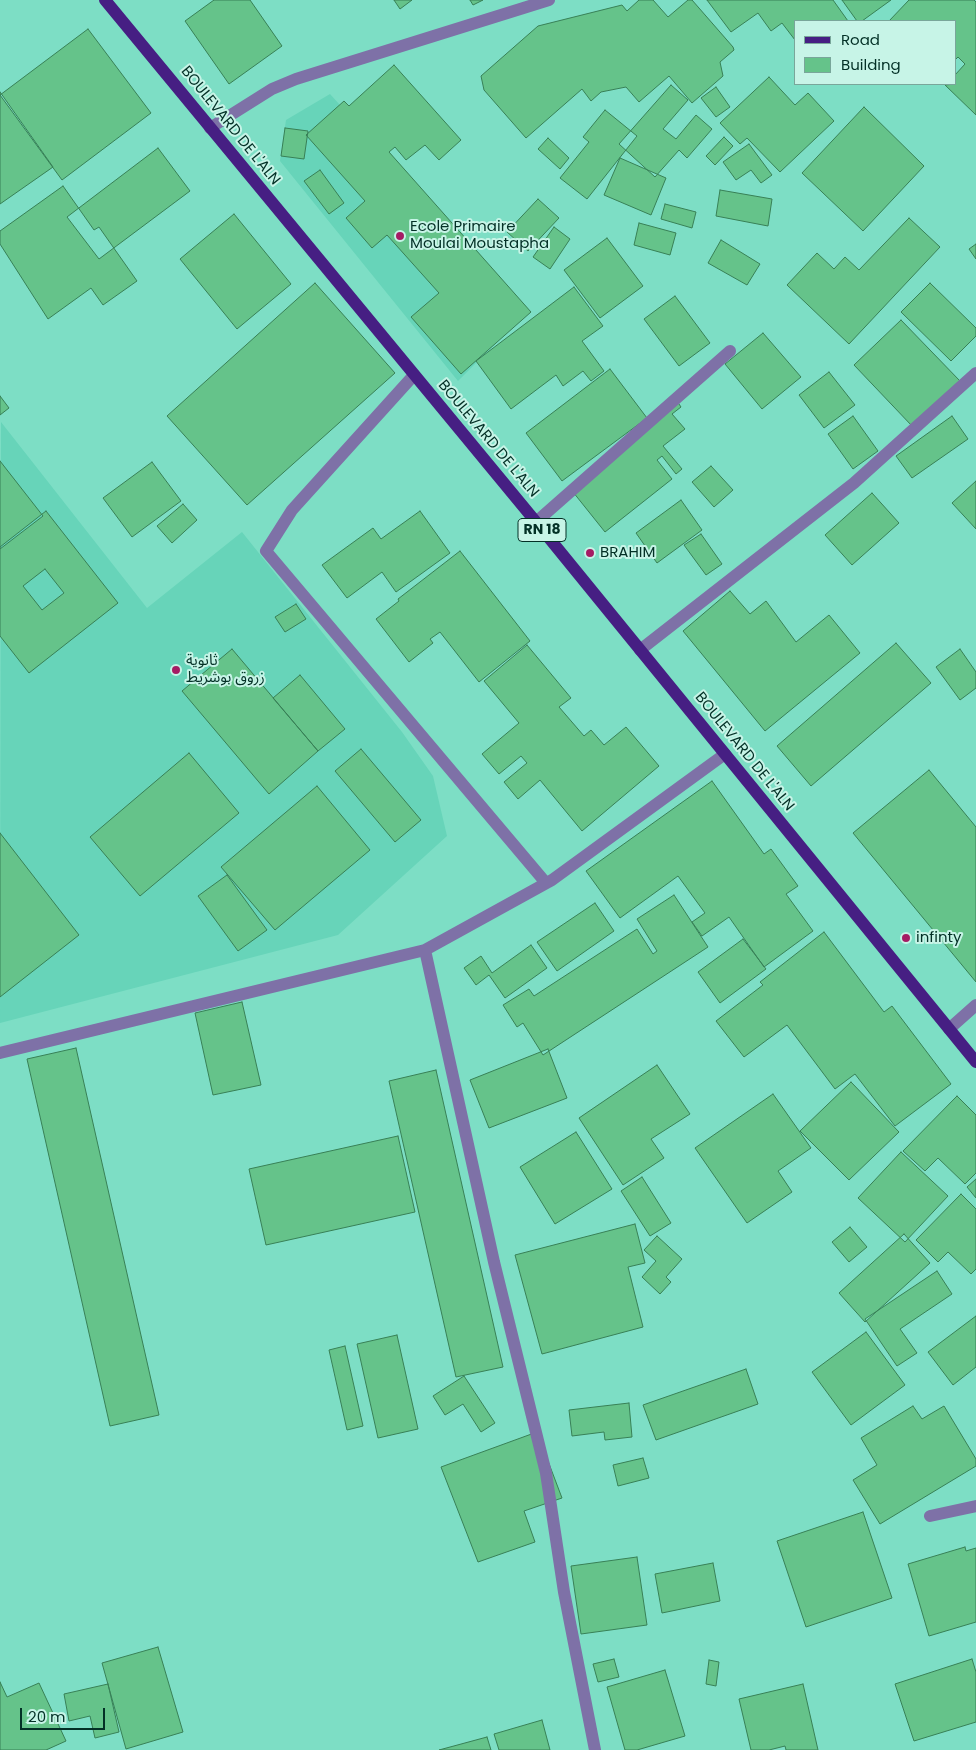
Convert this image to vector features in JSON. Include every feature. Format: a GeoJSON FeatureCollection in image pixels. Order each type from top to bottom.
{"type":"FeatureCollection","features":[{"type":"Feature","properties":{"kind":"main road","name":"BOULEVARD DE L'ALN"},"geometry":{"type":"LineString","coordinates":[[105,0],[536,522],[976,1062]]}},
{"type":"Feature","properties":{"kind":"street"},"geometry":{"type":"LineString","coordinates":[[210,128],[272,89],[296,79],[549,0]]}},
{"type":"Feature","properties":{"kind":"street"},"geometry":{"type":"LineString","coordinates":[[536,522],[730,351]]}},
{"type":"Feature","properties":{"kind":"street"},"geometry":{"type":"LineString","coordinates":[[640,650],[854,483],[976,373]]}},
{"type":"Feature","properties":{"kind":"street"},"geometry":{"type":"LineString","coordinates":[[414,375],[292,510],[266,551],[546,884]]}},
{"type":"Feature","properties":{"kind":"street"},"geometry":{"type":"LineString","coordinates":[[0,1053],[425,950],[546,884],[725,754]]}},
{"type":"Feature","properties":{"kind":"street"},"geometry":{"type":"LineString","coordinates":[[425,950],[494,1262],[546,1472],[564,1592],[595,1750]]}},
{"type":"Feature","properties":{"kind":"street"},"geometry":{"type":"LineString","coordinates":[[949,1029],[976,1005]]}},
{"type":"Feature","properties":{"kind":"street"},"geometry":{"type":"LineString","coordinates":[[930,1516],[976,1506]]}},
{"type":"Feature","properties":{"kind":"shaded area","name":"Ecole Primaire Moulai Moustapha"},"geometry":{"type":"Polygon","coordinates":[[[330,94],[527,312],[458,381],[280,161],[286,120],[330,94]]]}},
{"type":"Feature","properties":{"kind":"shaded area","name":"ثانوية زروق بوشريط"},"geometry":{"type":"Polygon","coordinates":[[[1,422],[147,608],[242,532],[402,732],[433,776],[447,836],[338,935],[0,1023],[1,422]]]}},
{"type":"Feature","properties":{"kind":"building"},"geometry":{"type":"Polygon","coordinates":[[[214,0],[250,0],[282,46],[229,84],[185,21],[214,0]]]}},
{"type":"Feature","properties":{"kind":"building"},"geometry":{"type":"Polygon","coordinates":[[[394,0],[412,0],[400,9],[394,0]]]}},
{"type":"Feature","properties":{"kind":"building"},"geometry":{"type":"Polygon","coordinates":[[[470,0],[483,0],[473,5],[470,0]]]}},
{"type":"Feature","properties":{"kind":"building"},"geometry":{"type":"Polygon","coordinates":[[[639,0],[653,0],[668,17],[688,0],[692,0],[733,47],[734,50],[720,62],[723,76],[692,103],[669,76],[639,102],[626,87],[601,92],[591,101],[582,89],[526,138],[484,90],[481,76],[538,26],[622,5],[627,11],[639,0]]]}},
{"type":"Feature","properties":{"kind":"building"},"geometry":{"type":"Polygon","coordinates":[[[707,0],[833,0],[847,20],[794,20],[794,39],[782,23],[771,31],[758,13],[731,32],[707,0]]]}},
{"type":"Feature","properties":{"kind":"building"},"geometry":{"type":"Polygon","coordinates":[[[842,0],[891,0],[863,20],[856,20],[842,0]]]}},
{"type":"Feature","properties":{"kind":"building"},"geometry":{"type":"Polygon","coordinates":[[[909,0],[974,0],[976,2],[976,115],[945,85],[956,85],[956,74],[965,64],[958,57],[956,59],[956,20],[890,20],[909,0]]]}},
{"type":"Feature","properties":{"kind":"building"},"geometry":{"type":"Polygon","coordinates":[[[88,29],[151,113],[62,180],[0,95],[88,29]]]}},
{"type":"Feature","properties":{"kind":"building","name":"Ecole Primaire Moulai Moustapha"},"geometry":{"type":"Polygon","coordinates":[[[394,65],[461,140],[439,160],[425,145],[406,160],[395,147],[389,152],[531,312],[461,374],[411,317],[439,293],[387,235],[372,248],[346,218],[365,201],[306,135],[344,101],[349,106],[394,65]]]}},
{"type":"Feature","properties":{"kind":"building"},"geometry":{"type":"Polygon","coordinates":[[[769,77],[795,105],[808,93],[834,121],[780,172],[747,138],[740,144],[720,123],[769,77]]]}},
{"type":"Feature","properties":{"kind":"building"},"geometry":{"type":"Polygon","coordinates":[[[671,85],[688,100],[663,129],[676,139],[696,115],[712,129],[687,158],[679,150],[655,177],[619,144],[671,85]]]}},
{"type":"Feature","properties":{"kind":"building"},"geometry":{"type":"Polygon","coordinates":[[[716,87],[730,107],[716,117],[701,98],[716,87]]]}},
{"type":"Feature","properties":{"kind":"building"},"geometry":{"type":"Polygon","coordinates":[[[0,92],[53,167],[0,204],[0,92]]]}},
{"type":"Feature","properties":{"kind":"building"},"geometry":{"type":"Polygon","coordinates":[[[864,107],[924,166],[863,231],[802,173],[864,107]]]}},
{"type":"Feature","properties":{"kind":"building"},"geometry":{"type":"Polygon","coordinates":[[[605,110],[637,136],[587,199],[560,178],[589,142],[583,137],[605,110]]]}},
{"type":"Feature","properties":{"kind":"building"},"geometry":{"type":"Polygon","coordinates":[[[285,128],[308,131],[304,159],[281,156],[285,128]]]}},
{"type":"Feature","properties":{"kind":"building"},"geometry":{"type":"Polygon","coordinates":[[[724,137],[733,146],[715,165],[706,156],[724,137]]]}},
{"type":"Feature","properties":{"kind":"building"},"geometry":{"type":"Polygon","coordinates":[[[548,138],[569,158],[560,169],[538,149],[548,138]]]}},
{"type":"Feature","properties":{"kind":"building"},"geometry":{"type":"Polygon","coordinates":[[[749,144],[772,175],[761,183],[751,170],[736,180],[723,162],[749,144]]]}},
{"type":"Feature","properties":{"kind":"building"},"geometry":{"type":"Polygon","coordinates":[[[158,148],[190,191],[99,259],[67,217],[158,148]]]}},
{"type":"Feature","properties":{"kind":"building"},"geometry":{"type":"Polygon","coordinates":[[[620,158],[666,178],[651,215],[604,195],[620,158]]]}},
{"type":"Feature","properties":{"kind":"building"},"geometry":{"type":"Polygon","coordinates":[[[320,170],[344,203],[329,214],[304,181],[320,170]]]}},
{"type":"Feature","properties":{"kind":"building"},"geometry":{"type":"Polygon","coordinates":[[[63,186],[94,230],[99,227],[137,281],[103,305],[91,288],[48,319],[0,244],[0,231],[63,186]]]}},
{"type":"Feature","properties":{"kind":"building"},"geometry":{"type":"Polygon","coordinates":[[[720,190],[772,199],[768,226],[716,216],[720,190]]]}},
{"type":"Feature","properties":{"kind":"building"},"geometry":{"type":"Polygon","coordinates":[[[538,199],[559,218],[528,251],[507,232],[538,199]]]}},
{"type":"Feature","properties":{"kind":"building"},"geometry":{"type":"Polygon","coordinates":[[[665,204],[696,212],[692,228],[661,219],[665,204]]]}},
{"type":"Feature","properties":{"kind":"building"},"geometry":{"type":"Polygon","coordinates":[[[234,214],[291,284],[237,329],[180,259],[234,214]]]}},
{"type":"Feature","properties":{"kind":"building"},"geometry":{"type":"Polygon","coordinates":[[[909,218],[940,247],[849,344],[787,285],[817,253],[834,269],[845,257],[859,270],[909,218]]]}},
{"type":"Feature","properties":{"kind":"building"},"geometry":{"type":"Polygon","coordinates":[[[639,223],[676,233],[670,255],[634,245],[639,223]]]}},
{"type":"Feature","properties":{"kind":"building"},"geometry":{"type":"Polygon","coordinates":[[[554,227],[570,239],[550,269],[533,257],[554,227]]]}},
{"type":"Feature","properties":{"kind":"building"},"geometry":{"type":"Polygon","coordinates":[[[607,238],[643,286],[600,318],[564,270],[607,238]]]}},
{"type":"Feature","properties":{"kind":"building"},"geometry":{"type":"Polygon","coordinates":[[[721,240],[760,264],[747,285],[708,263],[721,240]]]}},
{"type":"Feature","properties":{"kind":"building"},"geometry":{"type":"Polygon","coordinates":[[[976,244],[976,259],[969,249],[976,244]]]}},
{"type":"Feature","properties":{"kind":"building"},"geometry":{"type":"Polygon","coordinates":[[[315,283],[395,373],[247,505],[167,416],[315,283]]]}},
{"type":"Feature","properties":{"kind":"building"},"geometry":{"type":"Polygon","coordinates":[[[930,283],[976,328],[976,336],[951,361],[901,312],[930,283]]]}},
{"type":"Feature","properties":{"kind":"building"},"geometry":{"type":"Polygon","coordinates":[[[574,287],[603,326],[582,341],[604,371],[591,381],[583,371],[563,386],[556,375],[511,409],[476,361],[574,287]]]}},
{"type":"Feature","properties":{"kind":"building"},"geometry":{"type":"Polygon","coordinates":[[[675,296],[710,343],[679,366],[644,319],[675,296]]]}},
{"type":"Feature","properties":{"kind":"building"},"geometry":{"type":"Polygon","coordinates":[[[901,320],[960,381],[912,426],[854,365],[901,320]]]}},
{"type":"Feature","properties":{"kind":"building"},"geometry":{"type":"Polygon","coordinates":[[[763,333],[801,377],[762,409],[725,364],[763,333]]]}},
{"type":"Feature","properties":{"kind":"building"},"geometry":{"type":"Polygon","coordinates":[[[610,369],[647,418],[562,481],[526,433],[610,369]]]}},
{"type":"Feature","properties":{"kind":"building"},"geometry":{"type":"Polygon","coordinates":[[[829,372],[855,405],[824,428],[799,395],[829,372]]]}},
{"type":"Feature","properties":{"kind":"building"},"geometry":{"type":"Polygon","coordinates":[[[0,396],[9,408],[0,415],[0,396]]]}},
{"type":"Feature","properties":{"kind":"building"},"geometry":{"type":"Polygon","coordinates":[[[677,401],[681,407],[672,414],[685,429],[663,446],[682,469],[676,474],[662,456],[657,460],[672,479],[605,532],[569,487],[677,401]]]}},
{"type":"Feature","properties":{"kind":"building"},"geometry":{"type":"Polygon","coordinates":[[[853,416],[878,451],[853,469],[828,434],[853,416]]]}},
{"type":"Feature","properties":{"kind":"building"},"geometry":{"type":"Polygon","coordinates":[[[952,416],[968,439],[912,478],[896,456],[952,416]]]}},
{"type":"Feature","properties":{"kind":"building"},"geometry":{"type":"Polygon","coordinates":[[[0,461],[43,516],[0,549],[0,461]]]}},
{"type":"Feature","properties":{"kind":"building"},"geometry":{"type":"Polygon","coordinates":[[[152,462],[181,501],[132,537],[103,498],[152,462]]]}},
{"type":"Feature","properties":{"kind":"building"},"geometry":{"type":"Polygon","coordinates":[[[711,466],[733,490],[714,507],[692,482],[711,466]]]}},
{"type":"Feature","properties":{"kind":"building"},"geometry":{"type":"Polygon","coordinates":[[[976,481],[976,529],[952,503],[976,481]]]}},
{"type":"Feature","properties":{"kind":"building"},"geometry":{"type":"Polygon","coordinates":[[[872,493],[899,523],[852,565],[825,535],[872,493]]]}},
{"type":"Feature","properties":{"kind":"building"},"geometry":{"type":"Polygon","coordinates":[[[681,500],[702,530],[657,563],[636,533],[681,500]]]}},
{"type":"Feature","properties":{"kind":"building"},"geometry":{"type":"Polygon","coordinates":[[[183,504],[197,520],[172,543],[157,526],[183,504]]]}},
{"type":"Feature","properties":{"kind":"building"},"geometry":{"type":"Polygon","coordinates":[[[46,511],[118,603],[29,673],[0,636],[0,547],[46,511]]]}},
{"type":"Feature","properties":{"kind":"building"},"geometry":{"type":"Polygon","coordinates":[[[420,511],[450,553],[396,592],[382,572],[347,598],[322,565],[373,528],[381,539],[420,511]]]}},
{"type":"Feature","properties":{"kind":"building"},"geometry":{"type":"Polygon","coordinates":[[[701,534],[722,564],[706,575],[684,545],[701,534]]]}},
{"type":"Feature","properties":{"kind":"building"},"geometry":{"type":"Polygon","coordinates":[[[460,551],[530,641],[479,682],[440,632],[430,639],[433,643],[409,662],[376,619],[399,601],[398,599],[460,551]]]}},
{"type":"Feature","properties":{"kind":"building"},"geometry":{"type":"Polygon","coordinates":[[[45,569],[64,593],[42,610],[23,586],[45,569]]]}},
{"type":"Feature","properties":{"kind":"building"},"geometry":{"type":"Polygon","coordinates":[[[730,591],[750,614],[766,601],[796,642],[829,615],[860,653],[765,731],[683,631],[730,591]]]}},
{"type":"Feature","properties":{"kind":"building"},"geometry":{"type":"Polygon","coordinates":[[[296,604],[306,619],[285,632],[275,617],[296,604]]]}},
{"type":"Feature","properties":{"kind":"building"},"geometry":{"type":"Polygon","coordinates":[[[896,643],[931,683],[811,786],[777,746],[896,643]]]}},
{"type":"Feature","properties":{"kind":"building"},"geometry":{"type":"Polygon","coordinates":[[[527,645],[571,698],[559,707],[584,736],[591,730],[604,745],[626,727],[659,766],[582,831],[540,780],[518,799],[504,782],[527,763],[521,756],[499,774],[482,754],[519,723],[484,681],[527,645]]]}},
{"type":"Feature","properties":{"kind":"building"},"geometry":{"type":"Polygon","coordinates":[[[232,649],[318,751],[269,794],[182,691],[232,649]]]}},
{"type":"Feature","properties":{"kind":"building"},"geometry":{"type":"Polygon","coordinates":[[[960,649],[976,672],[976,688],[960,700],[936,667],[960,649]]]}},
{"type":"Feature","properties":{"kind":"building"},"geometry":{"type":"Polygon","coordinates":[[[300,675],[345,729],[318,751],[273,698],[300,675]]]}},
{"type":"Feature","properties":{"kind":"building"},"geometry":{"type":"Polygon","coordinates":[[[361,749],[421,820],[395,842],[335,771],[361,749]]]}},
{"type":"Feature","properties":{"kind":"building"},"geometry":{"type":"Polygon","coordinates":[[[189,753],[239,813],[140,896],[90,837],[189,753]]]}},
{"type":"Feature","properties":{"kind":"building"},"geometry":{"type":"Polygon","coordinates":[[[929,770],[976,827],[976,982],[853,833],[929,770]]]}},
{"type":"Feature","properties":{"kind":"building"},"geometry":{"type":"Polygon","coordinates":[[[712,781],[764,854],[771,849],[798,886],[786,894],[813,931],[764,967],[729,917],[702,936],[692,922],[705,913],[678,876],[620,918],[586,871],[712,781]]]}},
{"type":"Feature","properties":{"kind":"building"},"geometry":{"type":"Polygon","coordinates":[[[317,786],[370,850],[275,930],[221,867],[317,786]]]}},
{"type":"Feature","properties":{"kind":"building"},"geometry":{"type":"Polygon","coordinates":[[[0,833],[79,935],[0,997],[0,833]]]}},
{"type":"Feature","properties":{"kind":"building"},"geometry":{"type":"Polygon","coordinates":[[[227,875],[267,930],[238,951],[198,896],[227,875]]]}},
{"type":"Feature","properties":{"kind":"building"},"geometry":{"type":"Polygon","coordinates":[[[674,895],[708,947],[543,1055],[523,1023],[517,1027],[503,1005],[529,989],[534,996],[637,929],[653,954],[657,951],[637,919],[674,895]]]}},
{"type":"Feature","properties":{"kind":"building"},"geometry":{"type":"Polygon","coordinates":[[[595,903],[614,931],[557,971],[537,942],[595,903]]]}},
{"type":"Feature","properties":{"kind":"building"},"geometry":{"type":"Polygon","coordinates":[[[824,932],[884,1012],[892,1006],[951,1084],[895,1126],[855,1074],[835,1089],[787,1025],[744,1057],[716,1021],[763,985],[760,982],[824,932]]]}},
{"type":"Feature","properties":{"kind":"building"},"geometry":{"type":"Polygon","coordinates":[[[743,939],[766,969],[720,1003],[698,972],[743,939]]]}},
{"type":"Feature","properties":{"kind":"building"},"geometry":{"type":"Polygon","coordinates":[[[531,945],[547,968],[505,998],[489,975],[476,985],[464,968],[481,956],[492,973],[531,945]]]}},
{"type":"Feature","properties":{"kind":"building"},"geometry":{"type":"Polygon","coordinates":[[[242,1002],[261,1085],[213,1095],[195,1013],[242,1002]]]}},
{"type":"Feature","properties":{"kind":"building"},"geometry":{"type":"Polygon","coordinates":[[[76,1048],[159,1415],[110,1426],[27,1059],[76,1048]]]}},
{"type":"Feature","properties":{"kind":"building"},"geometry":{"type":"Polygon","coordinates":[[[548,1049],[567,1098],[489,1128],[470,1080],[548,1049]]]}},
{"type":"Feature","properties":{"kind":"building"},"geometry":{"type":"Polygon","coordinates":[[[657,1065],[690,1114],[651,1139],[664,1158],[623,1185],[579,1118],[657,1065]]]}},
{"type":"Feature","properties":{"kind":"building"},"geometry":{"type":"Polygon","coordinates":[[[436,1070],[503,1367],[456,1377],[389,1081],[436,1070]]]}},
{"type":"Feature","properties":{"kind":"building"},"geometry":{"type":"Polygon","coordinates":[[[851,1082],[899,1132],[849,1180],[800,1131],[851,1082]]]}},
{"type":"Feature","properties":{"kind":"building"},"geometry":{"type":"Polygon","coordinates":[[[773,1094],[811,1148],[778,1171],[792,1192],[747,1223],[695,1148],[773,1094]]]}},
{"type":"Feature","properties":{"kind":"building"},"geometry":{"type":"Polygon","coordinates":[[[957,1096],[976,1115],[976,1173],[965,1184],[938,1158],[925,1171],[903,1151],[957,1096]]]}},
{"type":"Feature","properties":{"kind":"building"},"geometry":{"type":"Polygon","coordinates":[[[576,1132],[612,1189],[555,1224],[520,1167],[576,1132]]]}},
{"type":"Feature","properties":{"kind":"building"},"geometry":{"type":"Polygon","coordinates":[[[398,1136],[415,1212],[266,1245],[249,1169],[398,1136]]]}},
{"type":"Feature","properties":{"kind":"building"},"geometry":{"type":"Polygon","coordinates":[[[901,1152],[948,1196],[905,1242],[858,1198],[901,1152]]]}},
{"type":"Feature","properties":{"kind":"building"},"geometry":{"type":"Polygon","coordinates":[[[642,1177],[671,1223],[650,1236],[621,1191],[642,1177]]]}},
{"type":"Feature","properties":{"kind":"building"},"geometry":{"type":"Polygon","coordinates":[[[976,1179],[976,1198],[967,1187],[976,1179]]]}},
{"type":"Feature","properties":{"kind":"building"},"geometry":{"type":"Polygon","coordinates":[[[961,1194],[976,1209],[976,1269],[971,1274],[948,1252],[938,1262],[916,1240],[961,1194]]]}},
{"type":"Feature","properties":{"kind":"building"},"geometry":{"type":"Polygon","coordinates":[[[635,1224],[645,1263],[628,1267],[643,1327],[542,1354],[515,1255],[635,1224]]]}},
{"type":"Feature","properties":{"kind":"building"},"geometry":{"type":"Polygon","coordinates":[[[850,1227],[867,1247],[849,1262],[832,1242],[850,1227]]]}},
{"type":"Feature","properties":{"kind":"building"},"geometry":{"type":"Polygon","coordinates":[[[904,1234],[930,1263],[865,1322],[839,1293],[904,1234]]]}},
{"type":"Feature","properties":{"kind":"building"},"geometry":{"type":"Polygon","coordinates":[[[657,1236],[682,1259],[666,1277],[671,1282],[660,1294],[642,1277],[656,1261],[644,1250],[657,1236]]]}},
{"type":"Feature","properties":{"kind":"building"},"geometry":{"type":"Polygon","coordinates":[[[937,1271],[952,1294],[900,1329],[917,1353],[897,1366],[865,1319],[937,1271]]]}},
{"type":"Feature","properties":{"kind":"building"},"geometry":{"type":"Polygon","coordinates":[[[976,1316],[976,1367],[953,1385],[928,1352],[976,1316]]]}},
{"type":"Feature","properties":{"kind":"building"},"geometry":{"type":"Polygon","coordinates":[[[866,1332],[905,1385],[851,1425],[812,1372],[866,1332]]]}},
{"type":"Feature","properties":{"kind":"building"},"geometry":{"type":"Polygon","coordinates":[[[397,1335],[418,1429],[378,1438],[357,1344],[397,1335]]]}},
{"type":"Feature","properties":{"kind":"building"},"geometry":{"type":"Polygon","coordinates":[[[345,1346],[363,1426],[347,1430],[329,1350],[345,1346]]]}},
{"type":"Feature","properties":{"kind":"building"},"geometry":{"type":"Polygon","coordinates":[[[746,1369],[758,1404],[656,1440],[643,1405],[746,1369]]]}},
{"type":"Feature","properties":{"kind":"building"},"geometry":{"type":"Polygon","coordinates":[[[464,1376],[495,1423],[481,1432],[463,1404],[445,1415],[433,1396],[464,1376]]]}},
{"type":"Feature","properties":{"kind":"building"},"geometry":{"type":"Polygon","coordinates":[[[629,1403],[632,1437],[605,1440],[604,1432],[572,1436],[569,1410],[629,1403]]]}},
{"type":"Feature","properties":{"kind":"building"},"geometry":{"type":"Polygon","coordinates":[[[913,1406],[922,1419],[944,1406],[976,1459],[976,1466],[880,1524],[853,1480],[877,1465],[861,1438],[913,1406]]]}},
{"type":"Feature","properties":{"kind":"building"},"geometry":{"type":"Polygon","coordinates":[[[537,1432],[562,1498],[524,1511],[535,1542],[478,1562],[441,1467],[537,1432]]]}},
{"type":"Feature","properties":{"kind":"building"},"geometry":{"type":"Polygon","coordinates":[[[643,1458],[649,1478],[618,1486],[613,1465],[643,1458]]]}},
{"type":"Feature","properties":{"kind":"building"},"geometry":{"type":"Polygon","coordinates":[[[863,1512],[892,1598],[806,1627],[777,1541],[863,1512]]]}},
{"type":"Feature","properties":{"kind":"building"},"geometry":{"type":"Polygon","coordinates":[[[965,1547],[966,1551],[976,1548],[976,1622],[929,1636],[908,1564],[965,1547]]]}},
{"type":"Feature","properties":{"kind":"building"},"geometry":{"type":"Polygon","coordinates":[[[637,1557],[647,1625],[581,1634],[571,1566],[637,1557]]]}},
{"type":"Feature","properties":{"kind":"building"},"geometry":{"type":"Polygon","coordinates":[[[713,1563],[720,1601],[662,1613],[655,1574],[713,1563]]]}},
{"type":"Feature","properties":{"kind":"building"},"geometry":{"type":"Polygon","coordinates":[[[158,1647],[183,1732],[126,1749],[102,1663],[158,1647]]]}},
{"type":"Feature","properties":{"kind":"building"},"geometry":{"type":"Polygon","coordinates":[[[614,1659],[619,1677],[598,1682],[593,1664],[614,1659]]]}},
{"type":"Feature","properties":{"kind":"building"},"geometry":{"type":"Polygon","coordinates":[[[972,1659],[976,1672],[976,1722],[914,1741],[895,1684],[972,1659]]]}},
{"type":"Feature","properties":{"kind":"building"},"geometry":{"type":"Polygon","coordinates":[[[709,1660],[719,1662],[716,1686],[706,1684],[709,1660]]]}},
{"type":"Feature","properties":{"kind":"building"},"geometry":{"type":"Polygon","coordinates":[[[665,1670],[685,1736],[637,1750],[625,1750],[607,1687],[665,1670]]]}},
{"type":"Feature","properties":{"kind":"building"},"geometry":{"type":"Polygon","coordinates":[[[0,1682],[7,1697],[39,1683],[66,1741],[46,1750],[0,1750],[0,1682]]]}},
{"type":"Feature","properties":{"kind":"building"},"geometry":{"type":"Polygon","coordinates":[[[108,1684],[119,1732],[95,1738],[90,1716],[69,1721],[64,1694],[108,1684]]]}},
{"type":"Feature","properties":{"kind":"building"},"geometry":{"type":"Polygon","coordinates":[[[803,1684],[818,1750],[786,1750],[785,1746],[769,1750],[751,1750],[739,1699],[803,1684]]]}},
{"type":"Feature","properties":{"kind":"building"},"geometry":{"type":"Polygon","coordinates":[[[542,1720],[550,1750],[499,1750],[494,1734],[542,1720]]]}},
{"type":"Feature","properties":{"kind":"building"},"geometry":{"type":"Polygon","coordinates":[[[487,1737],[491,1750],[439,1750],[487,1737]]]}},
{"type":"Feature","properties":{"kind":"place","name":"Ecole Primaire Moulai Moustapha"},"geometry":{"type":"Point","coordinates":[400,236]}},
{"type":"Feature","properties":{"kind":"place","name":"BRAHIM"},"geometry":{"type":"Point","coordinates":[590,553]}},
{"type":"Feature","properties":{"kind":"place","name":"ثانوية زروق بوشريط"},"geometry":{"type":"Point","coordinates":[176,670]}},
{"type":"Feature","properties":{"kind":"place","name":"infinty"},"geometry":{"type":"Point","coordinates":[906,938]}}]}
